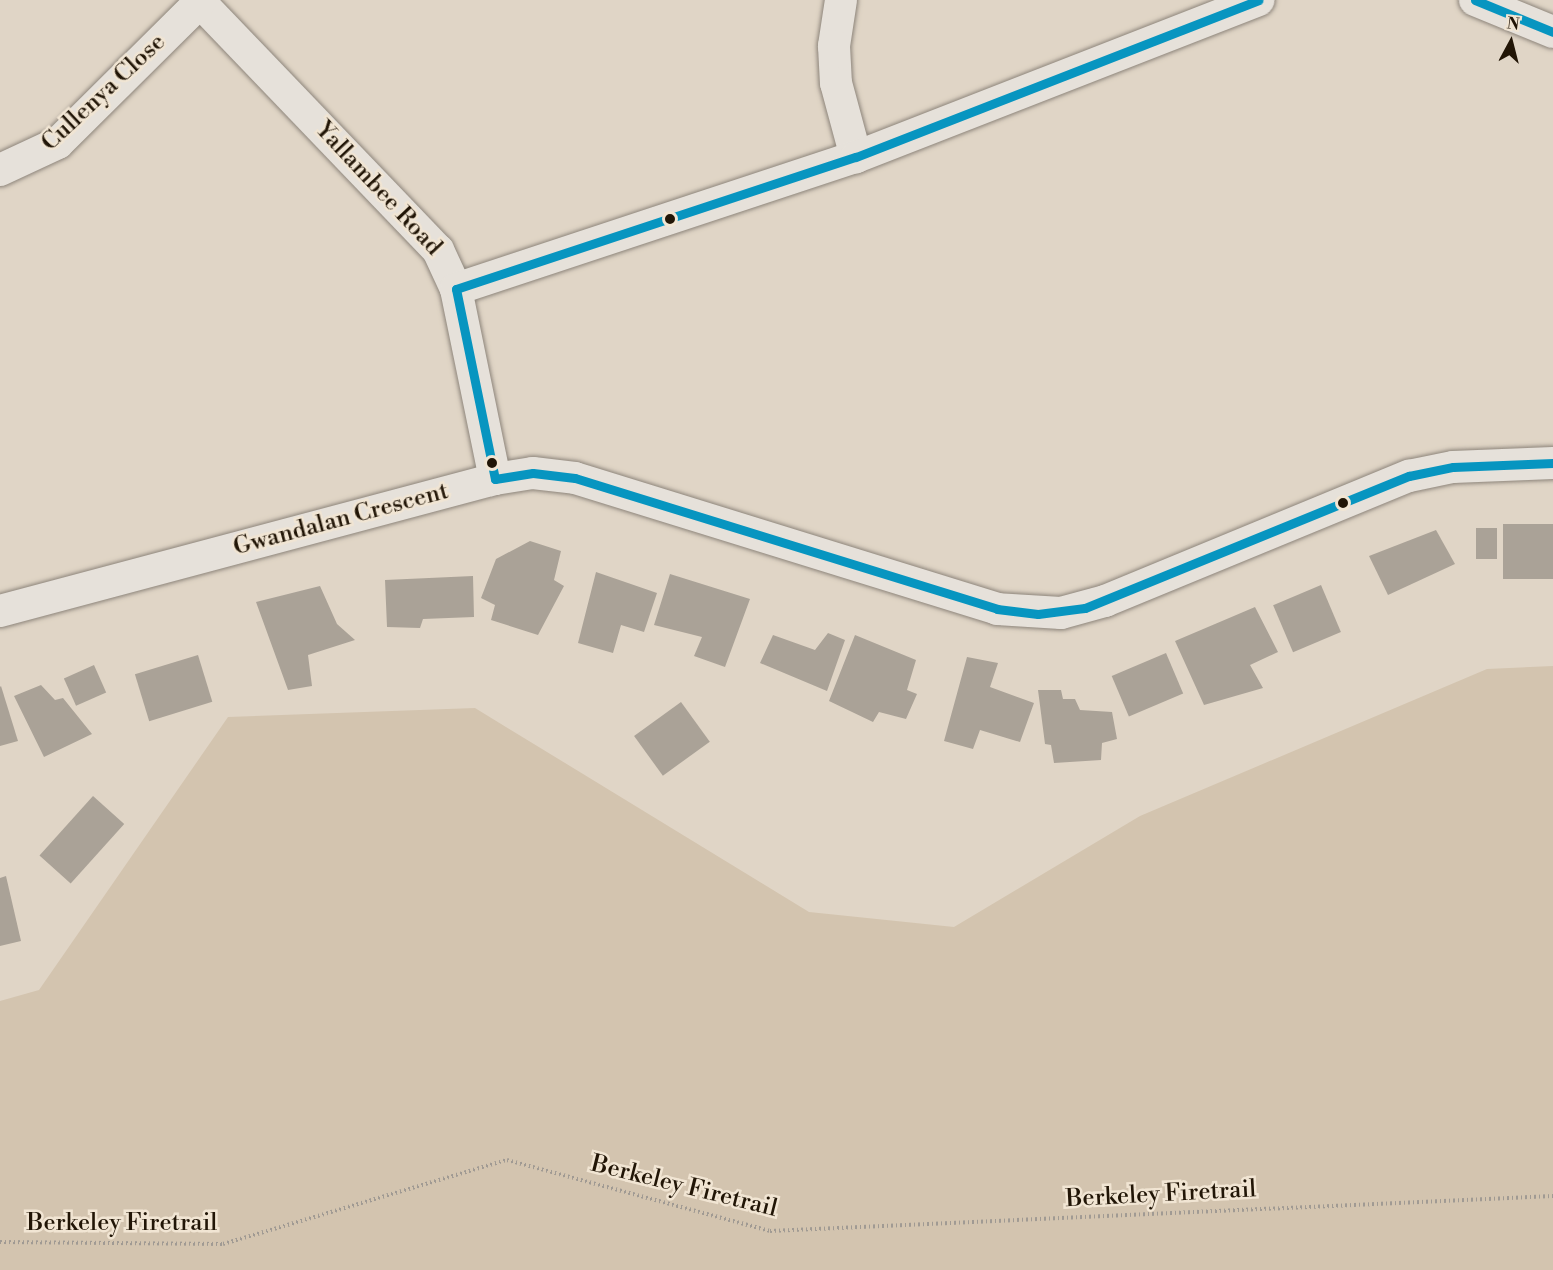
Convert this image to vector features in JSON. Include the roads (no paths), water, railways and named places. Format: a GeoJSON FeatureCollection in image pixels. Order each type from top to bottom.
{"type":"FeatureCollection","features":[{"type":"Feature","properties":{"kind":"street"},"geometry":{"type":"LineString","coordinates":[[841,0],[834,46],[836,83],[856,157]]}},
{"type":"Feature","properties":{"kind":"street"},"geometry":{"type":"LineString","coordinates":[[495,479],[456,289],[856,157],[1258,0]]}},
{"type":"Feature","properties":{"kind":"street"},"geometry":{"type":"LineString","coordinates":[[1475,0],[1553,32]]}},
{"type":"Feature","properties":{"kind":"street","name":"Cullenya Close"},"geometry":{"type":"LineString","coordinates":[[0,170],[58,143],[199,1]]}},
{"type":"Feature","properties":{"kind":"street","name":"Yallambee Road"},"geometry":{"type":"LineString","coordinates":[[199,1],[417,226],[438,250],[456,289]]}},
{"type":"Feature","properties":{"kind":"street","name":"Gwandalan Crescent"},"geometry":{"type":"LineString","coordinates":[[0,611],[495,479],[533,473],[574,478],[997,609],[1038,614],[1085,608],[1409,476],[1453,467],[1553,463]]}}]}
